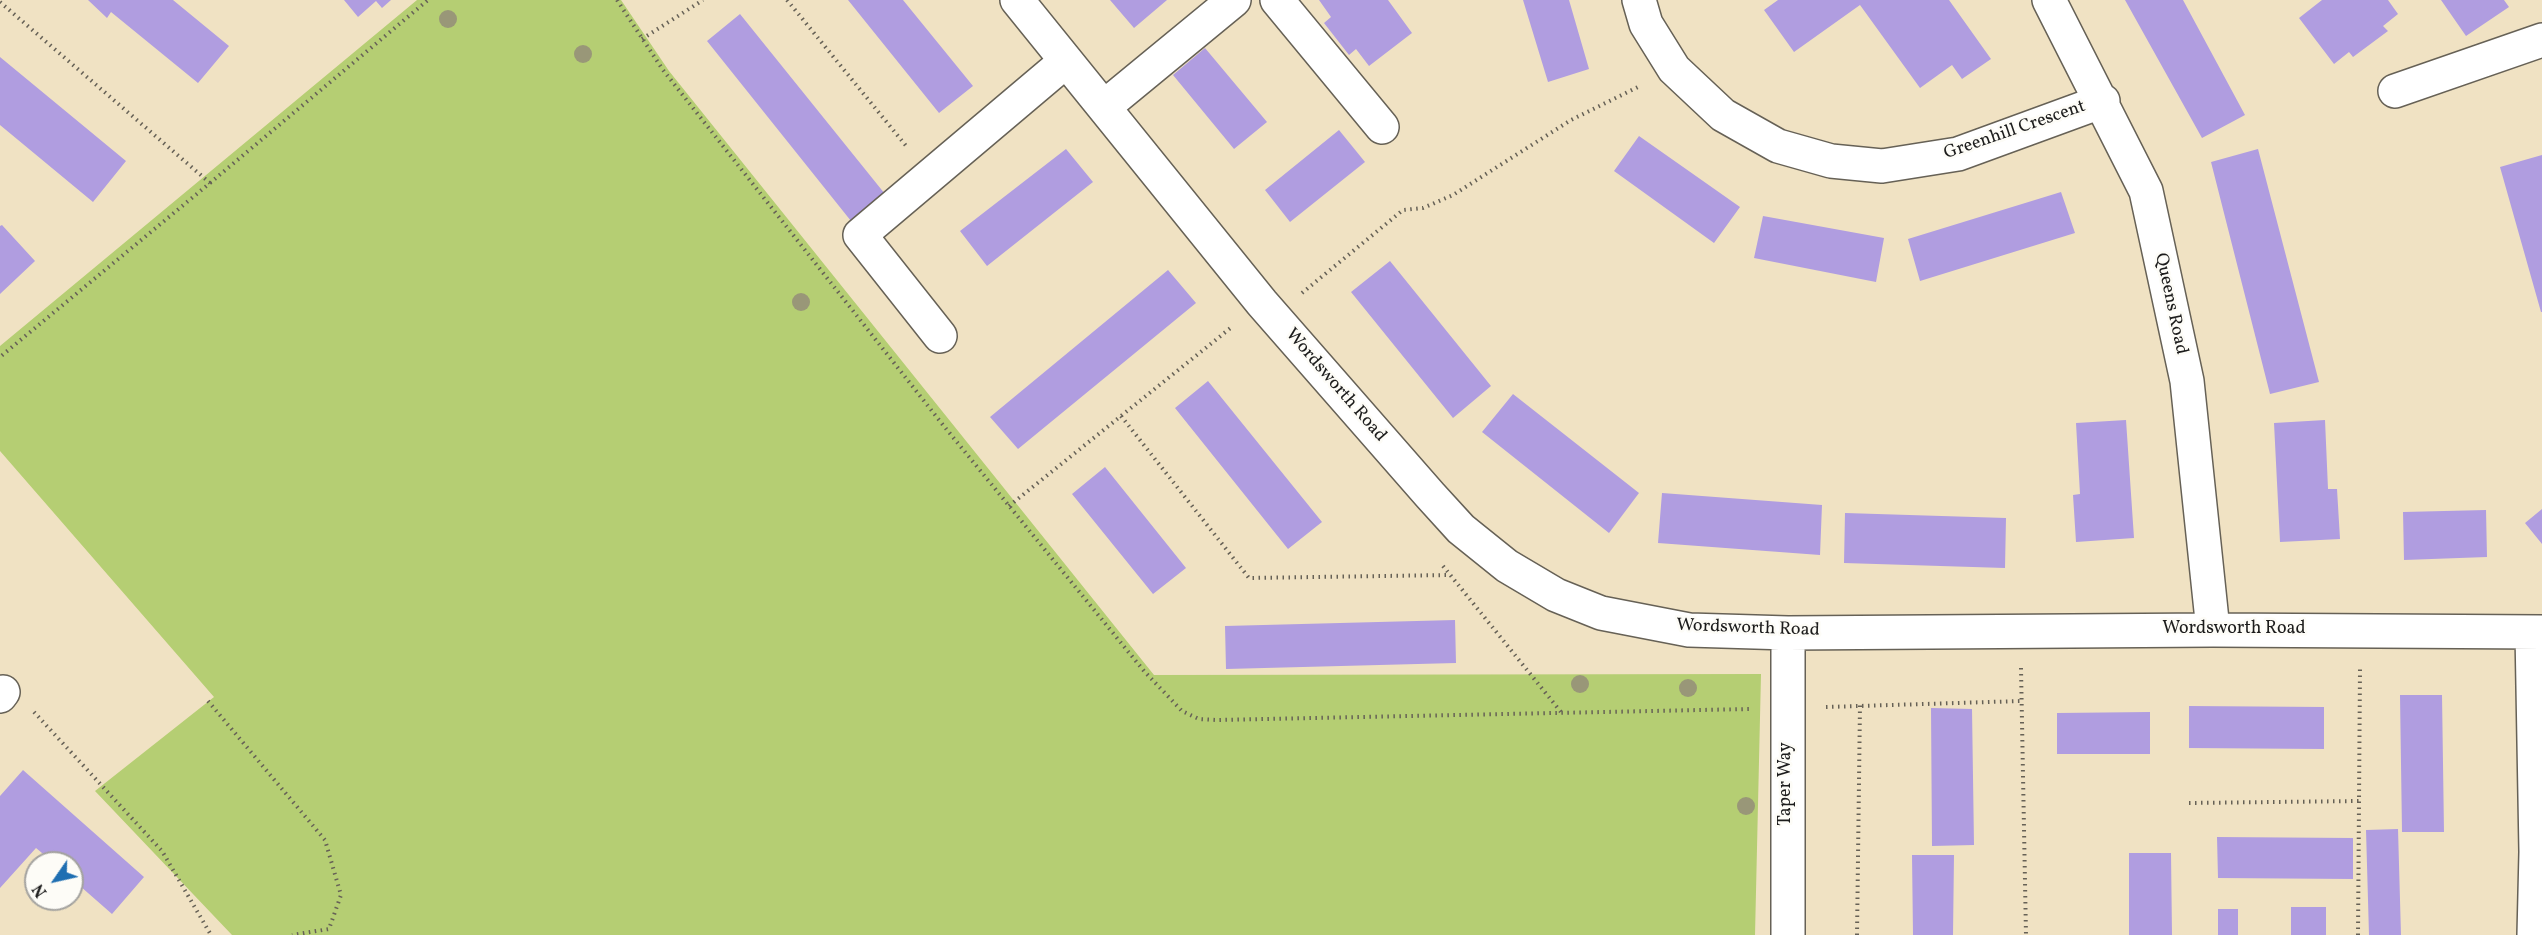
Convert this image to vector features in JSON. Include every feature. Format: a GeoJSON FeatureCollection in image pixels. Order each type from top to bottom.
{"type":"FeatureCollection","features":[{"type":"Feature","properties":{"kind":"street","name":"Wordsworth Road"},"geometry":{"type":"LineString","coordinates":[[1017,0],[1268,310],[1461,529],[1507,567],[1556,594],[1601,613],[1689,630],[1788,633],[2212,630],[2537,632]]}},
{"type":"Feature","properties":{"kind":"street"},"geometry":{"type":"LineString","coordinates":[[1104,107],[1234,0]]}},
{"type":"Feature","properties":{"kind":"street"},"geometry":{"type":"LineString","coordinates":[[1277,0],[1382,127]]}},
{"type":"Feature","properties":{"kind":"street","name":"Greenhill Crescent"},"geometry":{"type":"LineString","coordinates":[[1640,0],[1646,24],[1671,65],[1723,115],[1778,146],[1831,161],[1882,166],[1958,154],[2103,101]]}},
{"type":"Feature","properties":{"kind":"street","name":"Queens Road"},"geometry":{"type":"LineString","coordinates":[[2054,2],[2146,191],[2187,381],[2212,630]]}},
{"type":"Feature","properties":{"kind":"street"},"geometry":{"type":"LineString","coordinates":[[2395,92],[2542,40]]}},
{"type":"Feature","properties":{"kind":"street"},"geometry":{"type":"LineString","coordinates":[[940,336],[860,235],[1066,61]]}},
{"type":"Feature","properties":{"kind":"street"},"geometry":{"type":"LineString","coordinates":[[2534,935],[2537,632]]}},
{"type":"Feature","properties":{"kind":"street","name":"Taper Way"},"geometry":{"type":"LineString","coordinates":[[1788,633],[1788,935]]}},
{"type":"Feature","properties":{"kind":"path"},"geometry":{"type":"LineString","coordinates":[[0,357],[428,0]]}},
{"type":"Feature","properties":{"kind":"path"},"geometry":{"type":"LineString","coordinates":[[617,0],[671,80],[1009,506],[1143,671],[1182,711],[1199,719],[1562,713],[2022,701]]}},
{"type":"Feature","properties":{"kind":"path"},"geometry":{"type":"LineString","coordinates":[[642,39],[703,0]]}},
{"type":"Feature","properties":{"kind":"path"},"geometry":{"type":"LineString","coordinates":[[787,0],[930,176]]}},
{"type":"Feature","properties":{"kind":"path"},"geometry":{"type":"LineString","coordinates":[[0,2],[210,183]]}},
{"type":"Feature","properties":{"kind":"path"},"geometry":{"type":"LineString","coordinates":[[1009,506],[1121,416],[1403,210],[1423,208],[1453,195],[1571,120],[1638,87],[1671,65]]}},
{"type":"Feature","properties":{"kind":"path"},"geometry":{"type":"LineString","coordinates":[[1121,416],[1249,578],[1450,575]]}},
{"type":"Feature","properties":{"kind":"path"},"geometry":{"type":"LineString","coordinates":[[1436,558],[1562,713]]}},
{"type":"Feature","properties":{"kind":"path"},"geometry":{"type":"LineString","coordinates":[[2021,631],[2026,935]]}},
{"type":"Feature","properties":{"kind":"path"},"geometry":{"type":"LineString","coordinates":[[2358,935],[2360,631]]}},
{"type":"Feature","properties":{"kind":"path"},"geometry":{"type":"LineString","coordinates":[[208,701],[325,840],[341,895],[329,929],[292,935]]}},
{"type":"Feature","properties":{"kind":"path"},"geometry":{"type":"LineString","coordinates":[[1857,935],[1860,705]]}},
{"type":"Feature","properties":{"kind":"path"},"geometry":{"type":"LineString","coordinates":[[33,711],[162,851],[211,935]]}},
{"type":"Feature","properties":{"kind":"path"},"geometry":{"type":"LineString","coordinates":[[2189,803],[2359,801]]}},
{"type":"Feature","properties":{"kind":"green space"},"geometry":{"type":"Polygon","coordinates":[[[417,0],[621,0],[669,71],[1154,675],[1761,674],[1755,935],[232,935],[95,791],[214,697],[0,451],[0,346],[417,0]]]}},
{"type":"Feature","properties":{"kind":"building"},"geometry":{"type":"Polygon","coordinates":[[[88,0],[173,0],[229,46],[198,83],[111,12],[107,18],[88,0]]]}},
{"type":"Feature","properties":{"kind":"building"},"geometry":{"type":"Polygon","coordinates":[[[344,0],[391,0],[382,8],[376,1],[358,17],[344,0]]]}},
{"type":"Feature","properties":{"kind":"building"},"geometry":{"type":"Polygon","coordinates":[[[848,0],[903,0],[973,86],[939,113],[848,0]]]}},
{"type":"Feature","properties":{"kind":"building"},"geometry":{"type":"Polygon","coordinates":[[[1110,0],[1167,0],[1134,28],[1110,0]]]}},
{"type":"Feature","properties":{"kind":"building"},"geometry":{"type":"Polygon","coordinates":[[[1319,0],[1388,0],[1412,33],[1369,66],[1356,49],[1349,55],[1324,23],[1331,17],[1319,0]]]}},
{"type":"Feature","properties":{"kind":"building"},"geometry":{"type":"Polygon","coordinates":[[[1523,0],[1569,0],[1589,69],[1548,82],[1523,0]]]}},
{"type":"Feature","properties":{"kind":"building"},"geometry":{"type":"Polygon","coordinates":[[[1778,0],[1949,0],[1991,59],[1962,79],[1952,65],[1920,88],[1860,5],[1794,52],[1764,10],[1778,0]]]}},
{"type":"Feature","properties":{"kind":"building"},"geometry":{"type":"Polygon","coordinates":[[[2125,0],[2183,0],[2245,115],[2202,138],[2125,0]]]}},
{"type":"Feature","properties":{"kind":"building"},"geometry":{"type":"Polygon","coordinates":[[[2322,0],[2388,0],[2398,14],[2383,26],[2388,31],[2353,57],[2349,52],[2334,64],[2299,18],[2322,0]]]}},
{"type":"Feature","properties":{"kind":"building"},"geometry":{"type":"Polygon","coordinates":[[[2441,0],[2504,0],[2509,7],[2466,36],[2441,0]]]}},
{"type":"Feature","properties":{"kind":"building"},"geometry":{"type":"Polygon","coordinates":[[[740,14],[885,194],[851,221],[707,41],[740,14]]]}},
{"type":"Feature","properties":{"kind":"building"},"geometry":{"type":"Polygon","coordinates":[[[1205,48],[1267,122],[1234,149],[1173,75],[1205,48]]]}},
{"type":"Feature","properties":{"kind":"building"},"geometry":{"type":"Polygon","coordinates":[[[0,57],[126,161],[93,202],[0,125],[0,57]]]}},
{"type":"Feature","properties":{"kind":"building"},"geometry":{"type":"Polygon","coordinates":[[[1339,130],[1365,162],[1290,222],[1265,190],[1339,130]]]}},
{"type":"Feature","properties":{"kind":"building"},"geometry":{"type":"Polygon","coordinates":[[[1639,136],[1740,207],[1714,243],[1614,171],[1639,136]]]}},
{"type":"Feature","properties":{"kind":"building"},"geometry":{"type":"Polygon","coordinates":[[[1066,149],[1093,182],[987,266],[960,231],[1066,149]]]}},
{"type":"Feature","properties":{"kind":"building"},"geometry":{"type":"Polygon","coordinates":[[[2258,149],[2319,382],[2270,394],[2211,162],[2258,149]]]}},
{"type":"Feature","properties":{"kind":"building"},"geometry":{"type":"Polygon","coordinates":[[[2542,155],[2542,312],[2541,312],[2500,167],[2542,155]]]}},
{"type":"Feature","properties":{"kind":"building"},"geometry":{"type":"Polygon","coordinates":[[[2061,192],[2075,233],[1920,281],[1908,239],[2061,192]]]}},
{"type":"Feature","properties":{"kind":"building"},"geometry":{"type":"Polygon","coordinates":[[[1763,216],[1884,238],[1876,282],[1754,258],[1763,216]]]}},
{"type":"Feature","properties":{"kind":"building"},"geometry":{"type":"Polygon","coordinates":[[[2,225],[35,261],[0,294],[0,226],[2,225]]]}},
{"type":"Feature","properties":{"kind":"building"},"geometry":{"type":"Polygon","coordinates":[[[1390,261],[1491,386],[1453,418],[1351,292],[1390,261]]]}},
{"type":"Feature","properties":{"kind":"building"},"geometry":{"type":"Polygon","coordinates":[[[1168,270],[1196,303],[1018,449],[990,417],[1168,270]]]}},
{"type":"Feature","properties":{"kind":"building"},"geometry":{"type":"Polygon","coordinates":[[[1208,381],[1322,522],[1288,549],[1175,408],[1208,381]]]}},
{"type":"Feature","properties":{"kind":"building"},"geometry":{"type":"Polygon","coordinates":[[[1513,394],[1639,493],[1609,533],[1482,432],[1513,394]]]}},
{"type":"Feature","properties":{"kind":"building"},"geometry":{"type":"Polygon","coordinates":[[[2126,420],[2134,538],[2076,542],[2073,495],[2080,494],[2076,423],[2126,420]]]}},
{"type":"Feature","properties":{"kind":"building"},"geometry":{"type":"Polygon","coordinates":[[[2325,420],[2328,489],[2337,489],[2340,539],[2280,542],[2274,423],[2325,420]]]}},
{"type":"Feature","properties":{"kind":"building"},"geometry":{"type":"Polygon","coordinates":[[[1105,467],[1186,568],[1153,594],[1072,494],[1105,467]]]}},
{"type":"Feature","properties":{"kind":"building"},"geometry":{"type":"Polygon","coordinates":[[[1662,493],[1822,505],[1820,555],[1658,543],[1662,493]]]}},
{"type":"Feature","properties":{"kind":"building"},"geometry":{"type":"Polygon","coordinates":[[[2542,509],[2542,544],[2525,523],[2542,509]]]}},
{"type":"Feature","properties":{"kind":"building"},"geometry":{"type":"Polygon","coordinates":[[[2486,510],[2487,557],[2404,560],[2403,512],[2486,510]]]}},
{"type":"Feature","properties":{"kind":"building"},"geometry":{"type":"Polygon","coordinates":[[[1845,513],[2006,518],[2005,568],[1844,563],[1845,513]]]}},
{"type":"Feature","properties":{"kind":"building"},"geometry":{"type":"Polygon","coordinates":[[[1455,620],[1456,663],[1226,669],[1225,626],[1455,620]]]}},
{"type":"Feature","properties":{"kind":"building"},"geometry":{"type":"Polygon","coordinates":[[[2400,695],[2442,695],[2444,832],[2402,832],[2400,695]]]}},
{"type":"Feature","properties":{"kind":"building"},"geometry":{"type":"Polygon","coordinates":[[[2189,706],[2324,707],[2324,749],[2189,748],[2189,706]]]}},
{"type":"Feature","properties":{"kind":"building"},"geometry":{"type":"Polygon","coordinates":[[[1931,708],[1972,709],[1974,845],[1932,846],[1931,708]]]}},
{"type":"Feature","properties":{"kind":"building"},"geometry":{"type":"Polygon","coordinates":[[[2150,712],[2150,754],[2057,754],[2057,713],[2150,712]]]}},
{"type":"Feature","properties":{"kind":"building"},"geometry":{"type":"Polygon","coordinates":[[[23,770],[144,877],[112,914],[84,890],[84,851],[40,851],[36,848],[33,851],[24,851],[24,861],[0,888],[0,796],[23,770]]]}},
{"type":"Feature","properties":{"kind":"building"},"geometry":{"type":"Polygon","coordinates":[[[2398,829],[2401,935],[2369,935],[2366,830],[2398,829]]]}},
{"type":"Feature","properties":{"kind":"building"},"geometry":{"type":"Polygon","coordinates":[[[2217,837],[2353,838],[2353,879],[2218,878],[2217,837]]]}},
{"type":"Feature","properties":{"kind":"building"},"geometry":{"type":"Polygon","coordinates":[[[2129,853],[2171,853],[2172,935],[2129,935],[2129,853]]]}},
{"type":"Feature","properties":{"kind":"building"},"geometry":{"type":"Polygon","coordinates":[[[1912,855],[1954,855],[1953,935],[1913,935],[1912,855]]]}},
{"type":"Feature","properties":{"kind":"building"},"geometry":{"type":"Polygon","coordinates":[[[2291,907],[2326,907],[2326,935],[2291,935],[2291,907]]]}},
{"type":"Feature","properties":{"kind":"building"},"geometry":{"type":"Polygon","coordinates":[[[2218,909],[2238,909],[2238,935],[2218,935],[2218,909]]]}}]}
